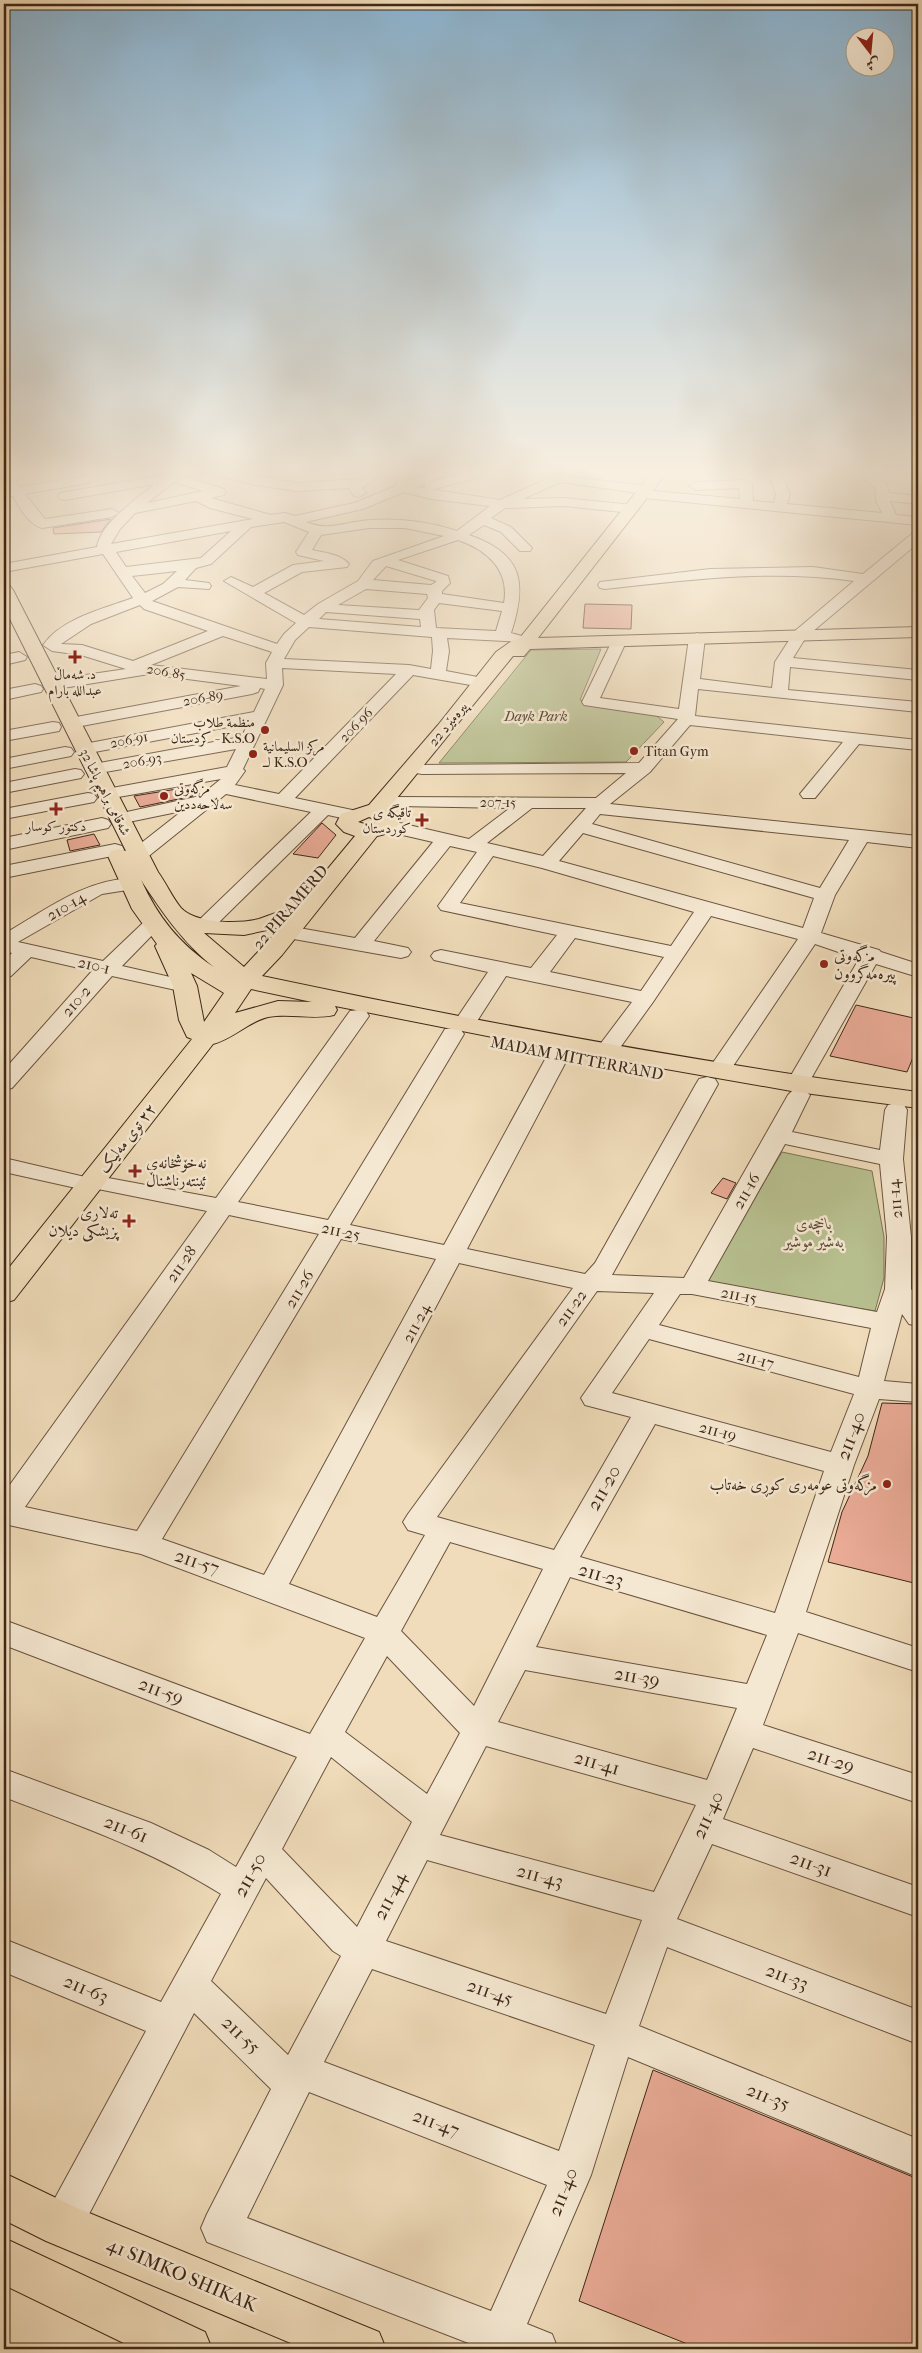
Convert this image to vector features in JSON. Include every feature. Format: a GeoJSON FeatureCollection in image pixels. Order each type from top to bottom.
{"type":"FeatureCollection","features":[{"type":"Feature","properties":{"kind":"main road","name":"22 پیرەمێرد"},"geometry":{"type":"LineString","coordinates":[[374,819],[422,769],[575,581]]}},
{"type":"Feature","properties":{"kind":"main road","name":"شەقامی براهیم پاشا 32"},"geometry":{"type":"LineString","coordinates":[[4,590],[43,687],[111,822],[138,856],[173,912],[238,983]]}},
{"type":"Feature","properties":{"kind":"main road","name":"شەقامی براهیم پاشا 32"},"geometry":{"type":"LineString","coordinates":[[5,624],[12,658],[43,687]]}},
{"type":"Feature","properties":{"kind":"main road"},"geometry":{"type":"LineString","coordinates":[[539,626],[544,634],[551,638],[590,643]]}},
{"type":"Feature","properties":{"kind":"main road"},"geometry":{"type":"LineString","coordinates":[[526,643],[590,643],[800,634],[918,632]]}},
{"type":"Feature","properties":{"kind":"main road","name":"22 پیرەمێرد"},"geometry":{"type":"LineString","coordinates":[[374,819],[509,649],[526,643]]}},
{"type":"Feature","properties":{"kind":"main road","name":"22 PIRAMERD"},"geometry":{"type":"LineString","coordinates":[[238,983],[248,955],[282,933],[352,833],[374,819]]}},
{"type":"Feature","properties":{"kind":"main road","name":"شەقامی براهیم پاشا 32"},"geometry":{"type":"LineString","coordinates":[[111,822],[115,850],[158,930],[184,958],[238,983]]}},
{"type":"Feature","properties":{"kind":"main road"},"geometry":{"type":"LineString","coordinates":[[173,912],[190,922],[204,926],[248,927],[272,922],[282,933]]}},
{"type":"Feature","properties":{"kind":"main road"},"geometry":{"type":"LineString","coordinates":[[158,930],[185,986],[191,1020],[198,1039],[226,1027],[253,1012],[292,1008],[344,1009]]}},
{"type":"Feature","properties":{"kind":"main road"},"geometry":{"type":"LineString","coordinates":[[238,983],[282,933]]}},
{"type":"Feature","properties":{"kind":"main road"},"geometry":{"type":"LineString","coordinates":[[282,933],[277,969],[286,978],[344,1009]]}},
{"type":"Feature","properties":{"kind":"main road","name":"MADAM MITTERRAND"},"geometry":{"type":"LineString","coordinates":[[238,983],[344,1009],[459,1029],[606,1051],[713,1077]]}},
{"type":"Feature","properties":{"kind":"main road","name":"٢٢ توی مەلیک"},"geometry":{"type":"LineString","coordinates":[[4,1293],[84,1182],[198,1039],[238,983]]}},
{"type":"Feature","properties":{"kind":"main road","name":"MADAM MITTERRAND"},"geometry":{"type":"LineString","coordinates":[[459,1029],[559,1054],[798,1089],[918,1100]]}},
{"type":"Feature","properties":{"kind":"main road","name":"MADAM MITTERRAND"},"geometry":{"type":"LineString","coordinates":[[798,1089],[907,1111]]}},
{"type":"Feature","properties":{"kind":"main road","name":"٢٢ توی مەلیک"},"geometry":{"type":"LineString","coordinates":[[4,1269],[84,1182]]}},
{"type":"Feature","properties":{"kind":"main road","name":"41 SIMKO SHIKAK"},"geometry":{"type":"LineString","coordinates":[[4,2196],[62,2225],[358,2348]]}},
{"type":"Feature","properties":{"kind":"main road"},"geometry":{"type":"LineString","coordinates":[[4,2261],[186,2349]]}},
{"type":"Feature","properties":{"kind":"street"},"geometry":{"type":"LineString","coordinates":[[130,581],[143,600],[159,610],[224,630],[277,656],[409,670],[482,682]]}},
{"type":"Feature","properties":{"kind":"street"},"geometry":{"type":"LineString","coordinates":[[230,581],[254,592],[305,622],[362,629],[502,636],[526,643]]}},
{"type":"Feature","properties":{"kind":"street"},"geometry":{"type":"LineString","coordinates":[[254,592],[278,581]]}},
{"type":"Feature","properties":{"kind":"street"},"geometry":{"type":"LineString","coordinates":[[138,856],[224,788],[236,771],[276,685],[277,656],[289,637],[323,607],[366,581]]}},
{"type":"Feature","properties":{"kind":"street"},"geometry":{"type":"LineString","coordinates":[[438,675],[440,651],[426,610],[443,581]]}},
{"type":"Feature","properties":{"kind":"street"},"geometry":{"type":"LineString","coordinates":[[502,636],[511,608],[513,592],[512,581]]}},
{"type":"Feature","properties":{"kind":"street"},"geometry":{"type":"LineString","coordinates":[[605,585],[642,581]]}},
{"type":"Feature","properties":{"kind":"street"},"geometry":{"type":"LineString","coordinates":[[779,694],[783,662],[800,634],[865,581]]}},
{"type":"Feature","properties":{"kind":"street"},"geometry":{"type":"LineString","coordinates":[[143,600],[176,583],[204,586]]}},
{"type":"Feature","properties":{"kind":"street"},"geometry":{"type":"LineString","coordinates":[[363,584],[511,608]]}},
{"type":"Feature","properties":{"kind":"street","name":"206-85"},"geometry":{"type":"LineString","coordinates":[[143,600],[96,617],[69,630],[52,642],[53,647],[82,650],[152,670],[276,685]]}},
{"type":"Feature","properties":{"kind":"street"},"geometry":{"type":"LineString","coordinates":[[323,607],[350,611],[382,611],[427,615]]}},
{"type":"Feature","properties":{"kind":"street"},"geometry":{"type":"LineString","coordinates":[[134,666],[224,630]]}},
{"type":"Feature","properties":{"kind":"street"},"geometry":{"type":"LineString","coordinates":[[547,863],[597,806],[644,768],[687,717],[697,638]]}},
{"type":"Feature","properties":{"kind":"street"},"geometry":{"type":"LineString","coordinates":[[618,642],[590,702],[687,717],[918,745]]}},
{"type":"Feature","properties":{"kind":"street"},"geometry":{"type":"LineString","coordinates":[[783,662],[918,674]]}},
{"type":"Feature","properties":{"kind":"street"},"geometry":{"type":"LineString","coordinates":[[4,695],[152,670]]}},
{"type":"Feature","properties":{"kind":"street","name":"206-96"},"geometry":{"type":"LineString","coordinates":[[282,801],[409,670]]}},
{"type":"Feature","properties":{"kind":"street"},"geometry":{"type":"LineString","coordinates":[[692,683],[779,694],[918,707]]}},
{"type":"Feature","properties":{"kind":"street","name":"206-89"},"geometry":{"type":"LineString","coordinates":[[4,736],[276,685]]}},
{"type":"Feature","properties":{"kind":"street","name":"206-91"},"geometry":{"type":"LineString","coordinates":[[4,764],[262,715]]}},
{"type":"Feature","properties":{"kind":"street"},"geometry":{"type":"LineString","coordinates":[[810,794],[855,738]]}},
{"type":"Feature","properties":{"kind":"street","name":"206-93"},"geometry":{"type":"LineString","coordinates":[[4,788],[250,741]]}},
{"type":"Feature","properties":{"kind":"street"},"geometry":{"type":"LineString","coordinates":[[422,769],[644,768]]}},
{"type":"Feature","properties":{"kind":"street"},"geometry":{"type":"LineString","coordinates":[[4,814],[236,771]]}},
{"type":"Feature","properties":{"kind":"street"},"geometry":{"type":"LineString","coordinates":[[224,788],[322,810],[374,819],[445,840],[547,863],[872,954],[918,971]]}},
{"type":"Feature","properties":{"kind":"street"},"geometry":{"type":"LineString","coordinates":[[4,844],[209,800]]}},
{"type":"Feature","properties":{"kind":"street"},"geometry":{"type":"LineString","coordinates":[[527,802],[480,848],[448,906],[674,953]]}},
{"type":"Feature","properties":{"kind":"street","name":"207-15"},"geometry":{"type":"LineString","coordinates":[[374,819],[527,802],[597,806],[918,842]]}},
{"type":"Feature","properties":{"kind":"street"},"geometry":{"type":"LineString","coordinates":[[204,926],[322,810]]}},
{"type":"Feature","properties":{"kind":"street"},"geometry":{"type":"LineString","coordinates":[[579,826],[825,896]]}},
{"type":"Feature","properties":{"kind":"street","name":"211-22"},"geometry":{"type":"LineString","coordinates":[[430,1525],[590,1283],[606,1268],[713,1077],[810,936],[825,896],[861,836]]}},
{"type":"Feature","properties":{"kind":"street"},"geometry":{"type":"LineString","coordinates":[[360,945],[445,840]]}},
{"type":"Feature","properties":{"kind":"street"},"geometry":{"type":"LineString","coordinates":[[4,872],[115,850]]}},
{"type":"Feature","properties":{"kind":"street","name":"210-14"},"geometry":{"type":"LineString","coordinates":[[4,943],[103,886],[133,884]]}},
{"type":"Feature","properties":{"kind":"street"},"geometry":{"type":"LineString","coordinates":[[606,1051],[646,998],[674,953],[706,909]]}},
{"type":"Feature","properties":{"kind":"street"},"geometry":{"type":"LineString","coordinates":[[4,923],[57,912]]}},
{"type":"Feature","properties":{"kind":"street","name":"210-2"},"geometry":{"type":"LineString","coordinates":[[4,1083],[106,968],[158,930]]}},
{"type":"Feature","properties":{"kind":"street"},"geometry":{"type":"LineString","coordinates":[[536,976],[569,932]]}},
{"type":"Feature","properties":{"kind":"street"},"geometry":{"type":"LineString","coordinates":[[282,933],[401,952]]}},
{"type":"Feature","properties":{"kind":"street","name":"210-1"},"geometry":{"type":"LineString","coordinates":[[4,943],[185,986]]}},
{"type":"Feature","properties":{"kind":"street"},"geometry":{"type":"LineString","coordinates":[[4,972],[27,950]]}},
{"type":"Feature","properties":{"kind":"street","name":"211-16"},"geometry":{"type":"LineString","coordinates":[[595,1398],[643,1329],[682,1286],[778,1136],[798,1089],[872,954]]}},
{"type":"Feature","properties":{"kind":"street"},"geometry":{"type":"LineString","coordinates":[[441,956],[646,998]]}},
{"type":"Feature","properties":{"kind":"street","name":"211-26"},"geometry":{"type":"LineString","coordinates":[[144,1544],[334,1230],[459,1029],[501,968]]}},
{"type":"Feature","properties":{"kind":"street","name":"211-28"},"geometry":{"type":"LineString","coordinates":[[4,1513],[222,1206],[344,1009]]}},
{"type":"Feature","properties":{"kind":"street","name":"211-24"},"geometry":{"type":"LineString","coordinates":[[271,1590],[559,1054]]}},
{"type":"Feature","properties":{"kind":"street","name":"211-14"},"geometry":{"type":"LineString","coordinates":[[907,1111],[891,1159],[898,1236],[908,1290]]}},
{"type":"Feature","properties":{"kind":"street"},"geometry":{"type":"LineString","coordinates":[[778,1136],[891,1159]]}},
{"type":"Feature","properties":{"kind":"street","name":"211-25"},"geometry":{"type":"LineString","coordinates":[[4,1165],[84,1182],[222,1206],[590,1283]]}},
{"type":"Feature","properties":{"kind":"street","name":"211-15"},"geometry":{"type":"LineString","coordinates":[[590,1283],[682,1286],[886,1322]]}},
{"type":"Feature","properties":{"kind":"street"},"geometry":{"type":"LineString","coordinates":[[908,1290],[918,1318]]}},
{"type":"Feature","properties":{"kind":"street","name":"211-40"},"geometry":{"type":"LineString","coordinates":[[519,2342],[617,2035],[659,1918],[710,1811],[744,1732],[787,1623],[840,1465],[869,1389],[886,1322],[908,1290]]}},
{"type":"Feature","properties":{"kind":"street","name":"211-17"},"geometry":{"type":"LineString","coordinates":[[643,1329],[869,1389],[918,1393]]}},
{"type":"Feature","properties":{"kind":"street","name":"211-19"},"geometry":{"type":"LineString","coordinates":[[595,1398],[840,1465]]}},
{"type":"Feature","properties":{"kind":"street","name":"211-20"},"geometry":{"type":"LineString","coordinates":[[561,1564],[648,1412]]}},
{"type":"Feature","properties":{"kind":"street","name":"211-57"},"geometry":{"type":"LineString","coordinates":[[4,1513],[144,1544],[383,1632]]}},
{"type":"Feature","properties":{"kind":"street","name":"211-23"},"geometry":{"type":"LineString","coordinates":[[430,1525],[561,1564],[787,1623],[918,1660]]}},
{"type":"Feature","properties":{"kind":"street","name":"211-50"},"geometry":{"type":"LineString","coordinates":[[62,2225],[169,2023],[383,1632],[430,1525]]}},
{"type":"Feature","properties":{"kind":"street","name":"211-44"},"geometry":{"type":"LineString","coordinates":[[519,2342],[221,2228],[424,1830],[516,1656],[561,1564]]}},
{"type":"Feature","properties":{"kind":"street","name":"211-59"},"geometry":{"type":"LineString","coordinates":[[4,1632],[322,1743],[424,1830]]}},
{"type":"Feature","properties":{"kind":"street"},"geometry":{"type":"LineString","coordinates":[[383,1632],[477,1730]]}},
{"type":"Feature","properties":{"kind":"street","name":"211-39"},"geometry":{"type":"LineString","coordinates":[[516,1656],[757,1699]]}},
{"type":"Feature","properties":{"kind":"street","name":"211-41"},"geometry":{"type":"LineString","coordinates":[[477,1730],[710,1811]]}},
{"type":"Feature","properties":{"kind":"street","name":"211-29"},"geometry":{"type":"LineString","coordinates":[[744,1732],[918,1789]]}},
{"type":"Feature","properties":{"kind":"street","name":"211-61"},"geometry":{"type":"LineString","coordinates":[[4,1783],[139,1833],[197,1861],[242,1889]]}},
{"type":"Feature","properties":{"kind":"street","name":"211-31"},"geometry":{"type":"LineString","coordinates":[[710,1811],[918,1902]]}},
{"type":"Feature","properties":{"kind":"street","name":"211-43"},"geometry":{"type":"LineString","coordinates":[[424,1830],[659,1918]]}},
{"type":"Feature","properties":{"kind":"street","name":"211-45"},"geometry":{"type":"LineString","coordinates":[[263,1852],[346,1940],[363,1950],[617,2035]]}},
{"type":"Feature","properties":{"kind":"street","name":"211-33"},"geometry":{"type":"LineString","coordinates":[[659,1918],[918,2027]]}},
{"type":"Feature","properties":{"kind":"street","name":"211-63"},"geometry":{"type":"LineString","coordinates":[[4,1955],[169,2023]]}},
{"type":"Feature","properties":{"kind":"street","name":"211-55"},"geometry":{"type":"LineString","coordinates":[[190,1985],[297,2078]]}},
{"type":"Feature","properties":{"kind":"street","name":"211-35"},"geometry":{"type":"LineString","coordinates":[[617,2035],[918,2158]]}},
{"type":"Feature","properties":{"kind":"street","name":"211-47"},"geometry":{"type":"LineString","coordinates":[[297,2078],[571,2175]]}},
{"type":"Feature","properties":{"kind":"green space","name":"Dayk Park"},"geometry":{"type":"Polygon","coordinates":[[[601,649],[580,700],[652,712],[664,722],[626,762],[439,763],[531,650],[601,649]]]}},
{"type":"Feature","properties":{"kind":"green space","name":"باخچەی بەشیر موشیر"},"geometry":{"type":"Polygon","coordinates":[[[782,1152],[872,1171],[884,1237],[884,1278],[875,1311],[704,1283],[782,1152]]]}},
{"type":"Feature","properties":{"kind":"building"},"geometry":{"type":"Polygon","coordinates":[[[585,604],[632,605],[631,629],[583,628],[585,604]]]}},
{"type":"Feature","properties":{"kind":"building","name":"مزگەوتی سەڵاحەددین"},"geometry":{"type":"Polygon","coordinates":[[[189,787],[193,796],[140,807],[134,796],[189,787]]]}},
{"type":"Feature","properties":{"kind":"building"},"geometry":{"type":"Polygon","coordinates":[[[322,823],[336,835],[318,858],[293,854],[322,823]]]}},
{"type":"Feature","properties":{"kind":"building"},"geometry":{"type":"Polygon","coordinates":[[[94,834],[100,845],[70,851],[67,840],[94,834]]]}},
{"type":"Feature","properties":{"kind":"building"},"geometry":{"type":"Polygon","coordinates":[[[856,1005],[918,1019],[918,1053],[914,1055],[907,1072],[830,1056],[856,1005]]]}},
{"type":"Feature","properties":{"kind":"building"},"geometry":{"type":"Polygon","coordinates":[[[723,1178],[736,1183],[727,1199],[711,1193],[723,1178]]]}},
{"type":"Feature","properties":{"kind":"building","name":"مزگەوتی عومەری کوڕی خەتاب"},"geometry":{"type":"Polygon","coordinates":[[[882,1403],[918,1404],[918,1584],[828,1562],[842,1512],[868,1456],[882,1403]]]}},
{"type":"Feature","properties":{"kind":"building"},"geometry":{"type":"Polygon","coordinates":[[[653,2070],[918,2179],[918,2337],[916,2349],[700,2349],[579,2301],[653,2070]]]}},
{"type":"Feature","properties":{"kind":"place","name":"د. شەماڵ عبداللە بارام"},"geometry":{"type":"Point","coordinates":[75,657]}},
{"type":"Feature","properties":{"kind":"place","name":"منظمة طلاب كردستان - K.S.O"},"geometry":{"type":"Point","coordinates":[265,730]}},
{"type":"Feature","properties":{"kind":"place","name":"Titan Gym"},"geometry":{"type":"Point","coordinates":[634,751]}},
{"type":"Feature","properties":{"kind":"place","name":"مرکز السلیمانیة لــ K.S.O"},"geometry":{"type":"Point","coordinates":[253,754]}},
{"type":"Feature","properties":{"kind":"place","name":"مزگەوتی سەڵاحەددین"},"geometry":{"type":"Point","coordinates":[164,796]}},
{"type":"Feature","properties":{"kind":"place","name":"دكتور كوسار"},"geometry":{"type":"Point","coordinates":[56,809]}},
{"type":"Feature","properties":{"kind":"place","name":"تاقيگه ى كوردستان"},"geometry":{"type":"Point","coordinates":[422,820]}},
{"type":"Feature","properties":{"kind":"place","name":"مزگەوتی پیرەمەگروون"},"geometry":{"type":"Point","coordinates":[824,964]}},
{"type":"Feature","properties":{"kind":"place","name":"نەخۆشخانەی ئینتەرناشناڵ"},"geometry":{"type":"Point","coordinates":[135,1171]}},
{"type":"Feature","properties":{"kind":"place","name":"تەلاری پزیشکی دیلان"},"geometry":{"type":"Point","coordinates":[129,1221]}},
{"type":"Feature","properties":{"kind":"place","name":"مزگەوتی عومەری کوڕی خەتاب"},"geometry":{"type":"Point","coordinates":[887,1484]}}]}
